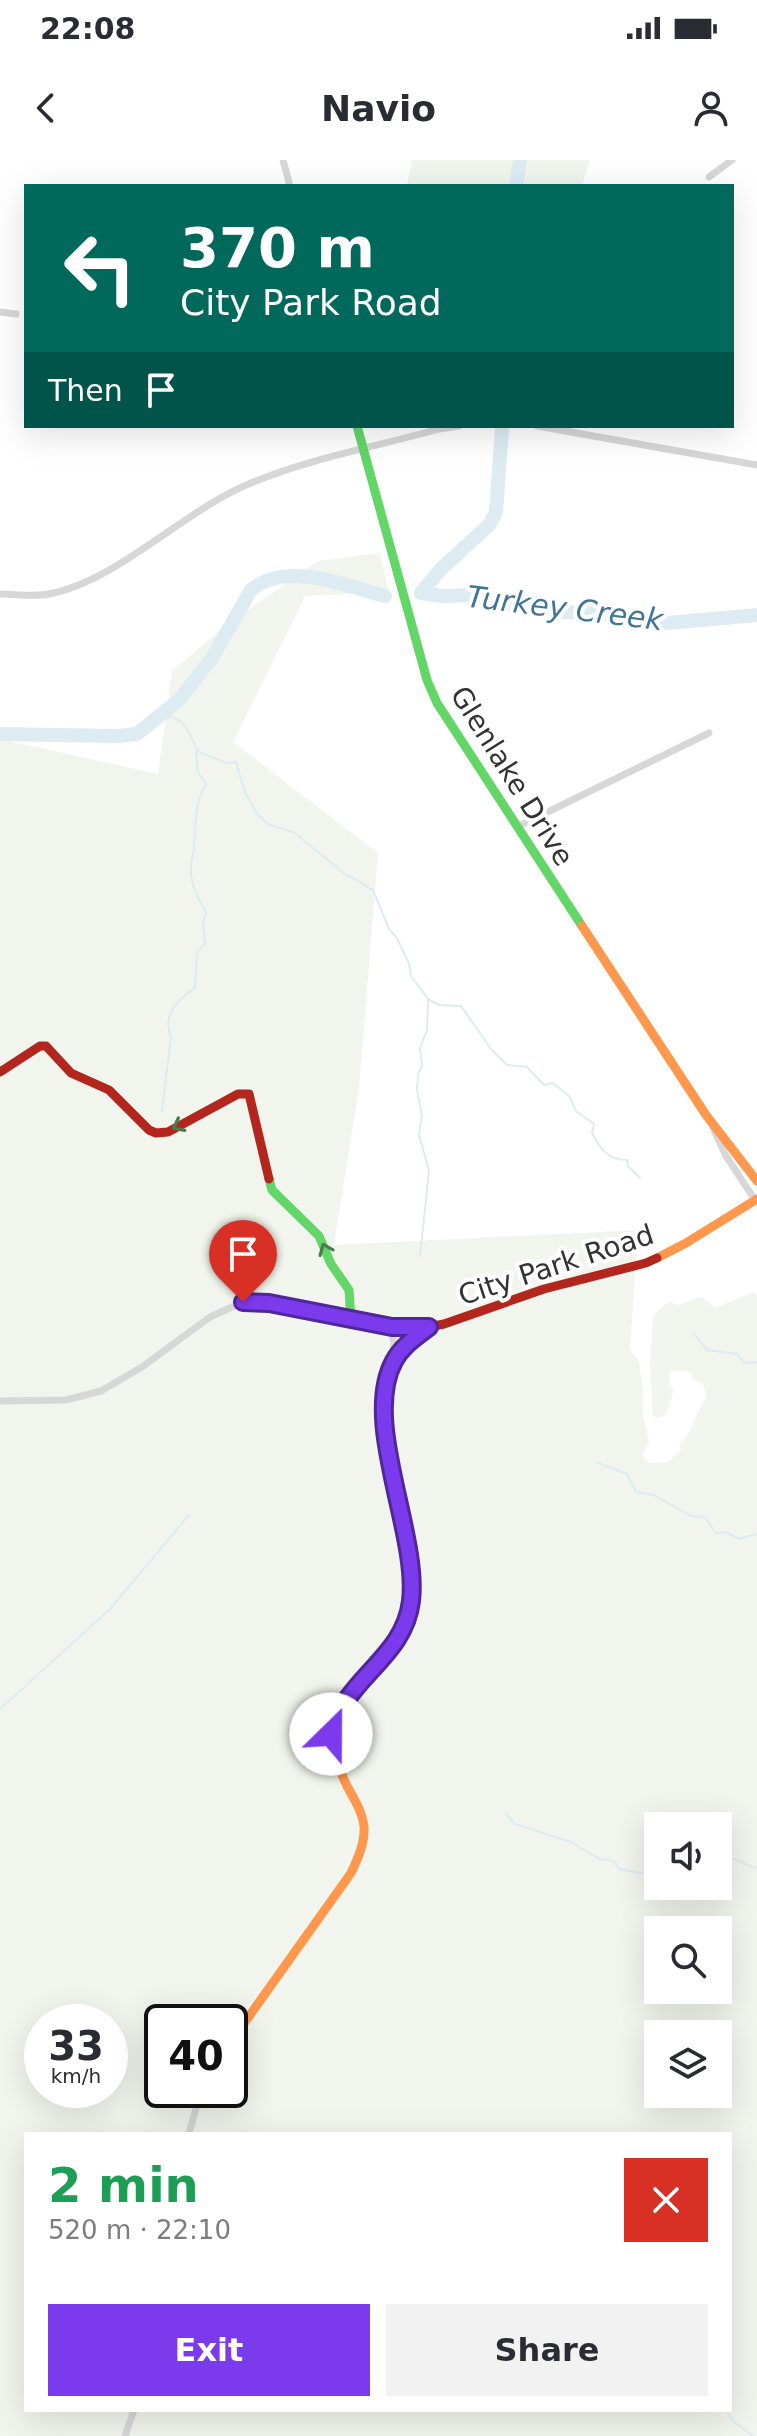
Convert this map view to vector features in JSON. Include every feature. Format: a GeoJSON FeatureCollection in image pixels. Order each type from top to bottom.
{"type":"FeatureCollection","features":[{"type":"Feature","properties":{"kind":"street"},"geometry":{"type":"LineString","coordinates":[[283,160],[289,184]]}},
{"type":"Feature","properties":{"kind":"street"},"geometry":{"type":"LineString","coordinates":[[709,177],[732,160]]}},
{"type":"Feature","properties":{"kind":"street"},"geometry":{"type":"LineString","coordinates":[[0,312],[16,314]]}},
{"type":"Feature","properties":{"kind":"street","name":"Glenlake Drive"},"geometry":{"type":"LineString","coordinates":[[357,428],[427,680],[449,725],[706,1115],[757,1181]]}},
{"type":"Feature","properties":{"kind":"street"},"geometry":{"type":"LineString","coordinates":[[0,594],[40,595],[83,583],[223,496],[289,469],[446,428]]}},
{"type":"Feature","properties":{"kind":"street"},"geometry":{"type":"LineString","coordinates":[[548,428],[757,465]]}},
{"type":"Feature","properties":{"kind":"street"},"geometry":{"type":"LineString","coordinates":[[517,827],[709,733]]}},
{"type":"Feature","properties":{"kind":"street"},"geometry":{"type":"LineString","coordinates":[[0,1072],[40,1046],[46,1046],[71,1073],[109,1090],[144,1126],[162,1133],[238,1094],[249,1094],[272,1190],[319,1236],[331,1264],[349,1290],[351,1320]]}},
{"type":"Feature","properties":{"kind":"street","name":"Glenlake Drive"},"geometry":{"type":"LineString","coordinates":[[706,1115],[726,1156],[756,1200]]}},
{"type":"Feature","properties":{"kind":"street","name":"City Park Road"},"geometry":{"type":"LineString","coordinates":[[0,1401],[66,1400],[101,1391],[142,1367],[210,1317],[243,1302],[269,1303],[392,1327],[429,1327],[544,1289],[646,1263],[686,1243],[756,1200]]}},
{"type":"Feature","properties":{"kind":"street"},"geometry":{"type":"LineString","coordinates":[[392,1327],[395,1358]]}},
{"type":"Feature","properties":{"kind":"street"},"geometry":{"type":"LineString","coordinates":[[248,2018],[351,1873],[362,1852],[364,1824],[360,1806],[339,1769],[331,1734],[336,1713],[349,1693],[400,1638],[411,1603],[412,1567],[390,1465],[384,1410],[386,1386],[395,1358],[429,1327]]}},
{"type":"Feature","properties":{"kind":"street"},"geometry":{"type":"LineString","coordinates":[[190,2132],[196,2108]]}},
{"type":"Feature","properties":{"kind":"street"},"geometry":{"type":"LineString","coordinates":[[125,2436],[133,2412]]}},
{"type":"Feature","properties":{"kind":"shaded area"},"geometry":{"type":"Polygon","coordinates":[[[412,160],[590,160],[583,184],[407,184],[412,160]]]}},
{"type":"Feature","properties":{"kind":"shaded area"},"geometry":{"type":"Polygon","coordinates":[[[380,553],[389,592],[305,596],[233,742],[378,853],[359,1088],[334,1245],[638,1230],[630,1350],[639,1361],[643,1414],[649,1442],[642,1455],[648,1463],[668,1462],[681,1450],[679,1445],[707,1397],[703,1384],[693,1379],[691,1371],[670,1371],[669,1385],[674,1388],[666,1415],[653,1416],[650,1365],[656,1312],[669,1302],[678,1305],[702,1297],[715,1308],[754,1292],[757,1296],[757,2436],[0,2436],[0,739],[158,774],[172,671],[231,622],[318,561],[380,553]]]}},
{"type":"Feature","properties":{"kind":"waterway"},"geometry":{"type":"LineString","coordinates":[[516,184],[520,160]]}},
{"type":"Feature","properties":{"kind":"waterway"},"geometry":{"type":"LineString","coordinates":[[421,593],[441,569],[490,524],[496,512],[502,429]]}},
{"type":"Feature","properties":{"kind":"waterway","name":"Turkey Creek"},"geometry":{"type":"LineString","coordinates":[[0,734],[137,734],[180,699],[212,658],[251,590],[265,581],[281,577],[316,578],[385,596]]}},
{"type":"Feature","properties":{"kind":"waterway","name":"Turkey Creek"},"geometry":{"type":"LineString","coordinates":[[421,593],[479,595],[502,604],[548,611],[634,616],[668,623],[757,615]]}},
{"type":"Feature","properties":{"kind":"waterway"},"geometry":{"type":"LineString","coordinates":[[159,716],[181,722],[199,752],[226,763],[236,762],[245,792],[257,814],[268,824],[295,833],[346,875],[373,890],[389,929],[397,938],[409,964],[411,976],[428,999],[439,1005],[461,1006],[491,1049],[507,1065],[527,1067],[544,1085],[553,1083],[569,1096],[576,1111],[594,1124],[592,1133],[602,1149],[614,1158],[627,1160],[628,1166],[640,1178]]}},
{"type":"Feature","properties":{"kind":"waterway"},"geometry":{"type":"LineString","coordinates":[[162,1111],[171,1037],[168,1022],[177,1003],[195,988],[197,952],[205,944],[203,923],[206,912],[191,876],[197,806],[206,784],[198,772],[196,751]]}},
{"type":"Feature","properties":{"kind":"waterway"},"geometry":{"type":"LineString","coordinates":[[420,1256],[429,1171],[419,1135],[422,1116],[417,1090],[422,1066],[420,1048],[427,1030],[428,999]]}},
{"type":"Feature","properties":{"kind":"waterway"},"geometry":{"type":"LineString","coordinates":[[694,1334],[707,1350],[737,1354],[744,1363],[757,1362]]}},
{"type":"Feature","properties":{"kind":"waterway"},"geometry":{"type":"LineString","coordinates":[[596,1462],[627,1474],[636,1492],[654,1495],[691,1516],[705,1517],[716,1533],[726,1532],[739,1539],[757,1534]]}},
{"type":"Feature","properties":{"kind":"waterway"},"geometry":{"type":"LineString","coordinates":[[0,1709],[110,1609],[189,1515]]}},
{"type":"Feature","properties":{"kind":"waterway"},"geometry":{"type":"LineString","coordinates":[[506,1814],[515,1824],[571,1842],[599,1859],[614,1861],[619,1869],[644,1874]]}},
{"type":"Feature","properties":{"kind":"waterway"},"geometry":{"type":"LineString","coordinates":[[732,1859],[757,1868]]}},
{"type":"Feature","properties":{"kind":"waterway"},"geometry":{"type":"LineString","coordinates":[[727,2412],[733,2421],[753,2436]]}},
{"type":"Feature","properties":{"kind":"traffic: fast"},"geometry":{"type":"LineString","coordinates":[[358,428],[427,680],[437,703],[582,926]]}},
{"type":"Feature","properties":{"kind":"traffic: fast"},"geometry":{"type":"LineString","coordinates":[[269,1179],[272,1190],[319,1236],[331,1264],[349,1290],[351,1320]]}},
{"type":"Feature","properties":{"kind":"traffic: slow"},"geometry":{"type":"LineString","coordinates":[[582,926],[706,1115],[757,1181]]}},
{"type":"Feature","properties":{"kind":"traffic: slow"},"geometry":{"type":"LineString","coordinates":[[657,1258],[757,1199]]}},
{"type":"Feature","properties":{"kind":"traffic: slow"},"geometry":{"type":"LineString","coordinates":[[248,2018],[351,1873],[360,1850],[363,1821],[341,1773],[334,1748],[338,1712],[353,1689]]}},
{"type":"Feature","properties":{"kind":"traffic: jam"},"geometry":{"type":"LineString","coordinates":[[0,1072],[40,1046],[46,1046],[71,1073],[109,1090],[149,1130],[156,1133],[168,1132],[238,1094],[249,1094],[269,1179]]}},
{"type":"Feature","properties":{"kind":"traffic: jam"},"geometry":{"type":"LineString","coordinates":[[392,1327],[444,1324],[544,1289],[657,1258]]}},
{"type":"Feature","properties":{"kind":"traffic: jam"},"geometry":{"type":"LineString","coordinates":[[353,1689],[398,1642],[410,1602],[410,1567],[383,1416],[385,1384],[400,1352],[429,1327]]}},
{"type":"Feature","properties":{"kind":"route"},"geometry":{"type":"LineString","coordinates":[[243,1302],[269,1303],[392,1327],[429,1327],[395,1358],[386,1386],[384,1410],[390,1465],[412,1567],[411,1603],[400,1638],[349,1693],[336,1713],[331,1734]]}}]}
